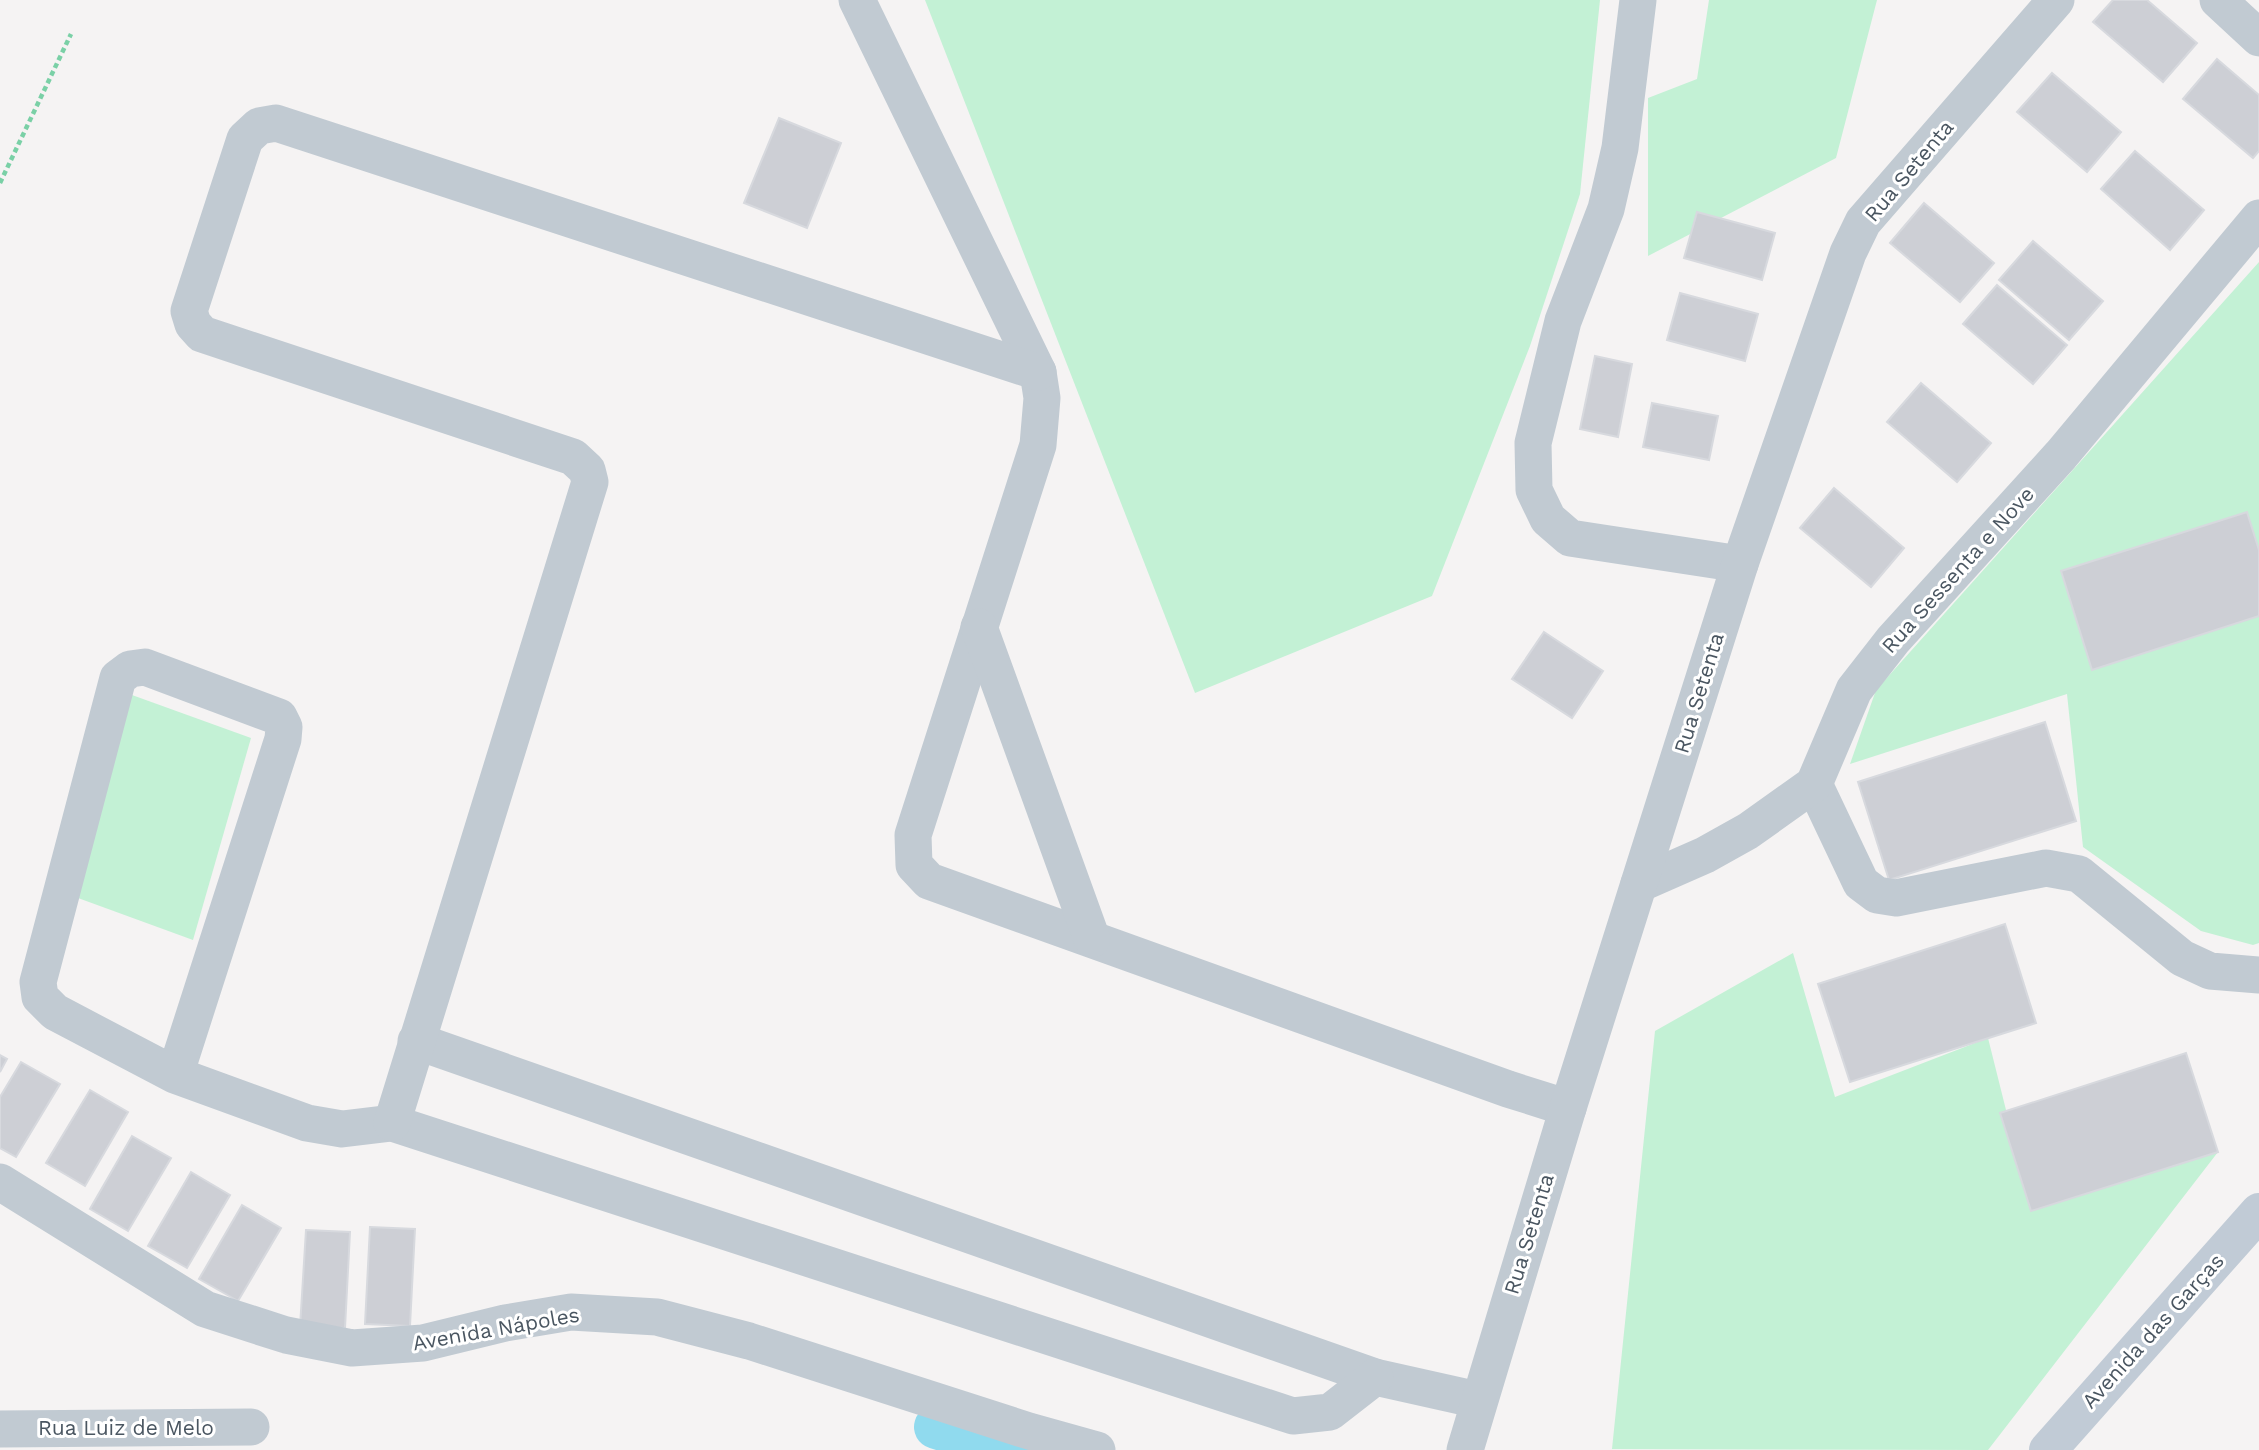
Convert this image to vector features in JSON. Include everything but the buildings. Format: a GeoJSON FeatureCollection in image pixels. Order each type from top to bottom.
{"type":"FeatureCollection","features":[{"type":"Feature","properties":{"kind":"main road","name":"Avenida das Garças"},"geometry":{"type":"LineString","coordinates":[[2048,1450],[2259,1212]]}},
{"type":"Feature","properties":{"kind":"street"},"geometry":{"type":"LineString","coordinates":[[857,0],[1038,372],[1042,398],[1038,444],[913,835],[914,865],[929,881],[1508,1089],[1568,1108]]}},
{"type":"Feature","properties":{"kind":"street"},"geometry":{"type":"LineString","coordinates":[[1638,0],[1620,148],[1606,209],[1563,321],[1534,443],[1534,490],[1548,519],[1570,538],[1740,564]]}},
{"type":"Feature","properties":{"kind":"street","name":"Rua Setenta"},"geometry":{"type":"LineString","coordinates":[[1465,1450],[1568,1108],[1740,564],[1848,253],[1863,222],[2056,0]]}},
{"type":"Feature","properties":{"kind":"street"},"geometry":{"type":"LineString","coordinates":[[2218,0],[2259,38]]}},
{"type":"Feature","properties":{"kind":"street"},"geometry":{"type":"LineString","coordinates":[[392,1123],[590,482],[587,470],[573,457],[202,334],[193,324],[189,311],[245,139],[260,126],[276,123],[1038,372]]}},
{"type":"Feature","properties":{"kind":"street","name":"Rua Sessenta e Nove"},"geometry":{"type":"LineString","coordinates":[[1814,784],[1854,690],[1893,640],[2061,454],[2259,218]]}},
{"type":"Feature","properties":{"kind":"street"},"geometry":{"type":"LineString","coordinates":[[979,627],[1092,939]]}},
{"type":"Feature","properties":{"kind":"street"},"geometry":{"type":"LineString","coordinates":[[175,1075],[284,739],[284,727],[279,717],[145,667],[130,669],[118,678],[38,982],[40,997],[55,1012],[175,1075],[307,1123],[342,1129],[392,1123],[1293,1416],[1330,1412],[1376,1377]]}},
{"type":"Feature","properties":{"kind":"street"},"geometry":{"type":"LineString","coordinates":[[1639,884],[1705,855],[1748,831],[1814,784],[1861,883],[1877,895],[1896,898],[2046,868],[2079,874],[2182,958],[2210,971],[2259,975]]}},
{"type":"Feature","properties":{"kind":"street"},"geometry":{"type":"LineString","coordinates":[[416,1041],[1376,1377],[1478,1400]]}},
{"type":"Feature","properties":{"kind":"street","name":"Avenida Nápoles"},"geometry":{"type":"LineString","coordinates":[[0,1182],[205,1309],[286,1335],[352,1348],[423,1343],[505,1323],[571,1312],[657,1317],[749,1340],[1029,1432],[1097,1450]]}},
{"type":"Feature","properties":{"kind":"street","name":"Rua Luiz de Melo"},"geometry":{"type":"LineString","coordinates":[[0,1429],[251,1427]]}},
{"type":"Feature","properties":{"kind":"path"},"geometry":{"type":"LineString","coordinates":[[0,183],[71,34]]}},
{"type":"Feature","properties":{"kind":"green space"},"geometry":{"type":"Polygon","coordinates":[[[925,0],[1600,0],[1580,194],[1530,346],[1432,596],[1195,693],[925,0]]]}},
{"type":"Feature","properties":{"kind":"green space"},"geometry":{"type":"Polygon","coordinates":[[[1709,0],[1877,0],[1836,158],[1648,256],[1648,98],[1697,79],[1709,0]]]}},
{"type":"Feature","properties":{"kind":"green space"},"geometry":{"type":"Polygon","coordinates":[[[2259,262],[2259,943],[2253,945],[2201,931],[2083,847],[2067,694],[1850,764],[1876,690],[2259,262]]]}},
{"type":"Feature","properties":{"kind":"green space"},"geometry":{"type":"Polygon","coordinates":[[[132,695],[251,738],[193,940],[78,898],[132,695]]]}},
{"type":"Feature","properties":{"kind":"green space"},"geometry":{"type":"Polygon","coordinates":[[[1793,953],[1835,1097],[1988,1038],[2031,1210],[2218,1152],[1988,1450],[1612,1449],[1655,1031],[1793,953]]]}},
{"type":"Feature","properties":{"kind":"waterway"},"geometry":{"type":"LineString","coordinates":[[936,1427],[1013,1450]]}}]}
